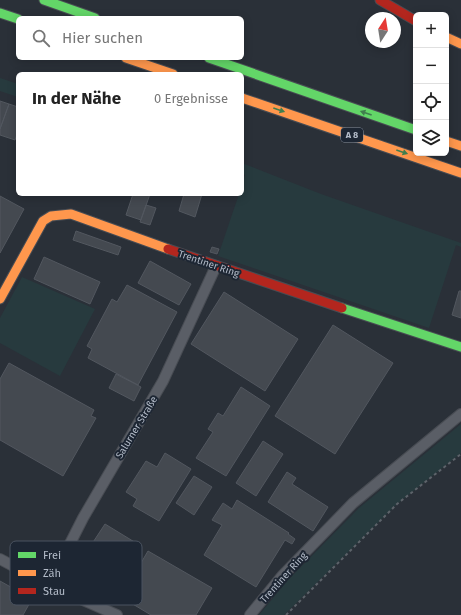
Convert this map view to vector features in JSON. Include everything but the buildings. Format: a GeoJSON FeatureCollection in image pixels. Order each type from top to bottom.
{"type":"FeatureCollection","features":[{"type":"Feature","properties":{"kind":"main road"},"geometry":{"type":"LineString","coordinates":[[44,0],[89,16]]}},
{"type":"Feature","properties":{"kind":"main road"},"geometry":{"type":"LineString","coordinates":[[380,0],[413,19]]}},
{"type":"Feature","properties":{"kind":"main road"},"geometry":{"type":"LineString","coordinates":[[0,13],[16,18]]}},
{"type":"Feature","properties":{"kind":"main road"},"geometry":{"type":"LineString","coordinates":[[449,38],[461,44]]}},
{"type":"Feature","properties":{"kind":"main road"},"geometry":{"type":"LineString","coordinates":[[132,60],[167,72]]}},
{"type":"Feature","properties":{"kind":"main road"},"geometry":{"type":"LineString","coordinates":[[215,60],[413,129]]}},
{"type":"Feature","properties":{"kind":"main road","name":"A 8"},"geometry":{"type":"LineString","coordinates":[[244,99],[461,173]]}},
{"type":"Feature","properties":{"kind":"main road"},"geometry":{"type":"LineString","coordinates":[[449,142],[461,146]]}},
{"type":"Feature","properties":{"kind":"main road","name":"Trentiner Ring"},"geometry":{"type":"LineString","coordinates":[[0,299],[42,221],[51,216],[71,214],[216,266],[461,347]]}},
{"type":"Feature","properties":{"kind":"street","name":"Salurner Straße"},"geometry":{"type":"LineString","coordinates":[[71,541],[83,518],[163,382],[216,266]]}},
{"type":"Feature","properties":{"kind":"street","name":"Trentiner Ring"},"geometry":{"type":"LineString","coordinates":[[250,615],[282,576],[353,503],[461,414]]}},
{"type":"Feature","properties":{"kind":"street"},"geometry":{"type":"LineString","coordinates":[[0,559],[10,564]]}},
{"type":"Feature","properties":{"kind":"street"},"geometry":{"type":"LineString","coordinates":[[94,605],[117,615]]}},
{"type":"Feature","properties":{"kind":"path"},"geometry":{"type":"LineString","coordinates":[[286,615],[397,504],[461,454]]}},
{"type":"Feature","properties":{"kind":"green space"},"geometry":{"type":"Polygon","coordinates":[[[0,78],[16,83],[16,96],[0,91],[0,78]]]}},
{"type":"Feature","properties":{"kind":"green space"},"geometry":{"type":"Polygon","coordinates":[[[244,164],[321,194],[461,243],[461,247],[456,245],[429,328],[218,256],[238,196],[244,196],[244,164]]]}},
{"type":"Feature","properties":{"kind":"green space"},"geometry":{"type":"Polygon","coordinates":[[[22,277],[95,309],[60,376],[0,343],[0,318],[22,277]]]}},
{"type":"Feature","properties":{"kind":"green space"},"geometry":{"type":"Polygon","coordinates":[[[461,424],[461,453],[397,504],[284,615],[259,615],[288,580],[359,508],[461,424]]]}},
{"type":"Feature","properties":{"kind":"traffic: fast"},"geometry":{"type":"LineString","coordinates":[[44,0],[89,16]]}},
{"type":"Feature","properties":{"kind":"traffic: fast"},"geometry":{"type":"LineString","coordinates":[[0,13],[16,18]]}},
{"type":"Feature","properties":{"kind":"traffic: fast"},"geometry":{"type":"LineString","coordinates":[[215,60],[413,129]]}},
{"type":"Feature","properties":{"kind":"traffic: fast"},"geometry":{"type":"LineString","coordinates":[[342,308],[461,347]]}},
{"type":"Feature","properties":{"kind":"traffic: slow"},"geometry":{"type":"LineString","coordinates":[[449,38],[461,44]]}},
{"type":"Feature","properties":{"kind":"traffic: slow"},"geometry":{"type":"LineString","coordinates":[[132,60],[167,72]]}},
{"type":"Feature","properties":{"kind":"traffic: slow"},"geometry":{"type":"LineString","coordinates":[[244,99],[461,173]]}},
{"type":"Feature","properties":{"kind":"traffic: slow"},"geometry":{"type":"LineString","coordinates":[[449,142],[461,146]]}},
{"type":"Feature","properties":{"kind":"traffic: slow"},"geometry":{"type":"LineString","coordinates":[[0,299],[43,221],[51,216],[71,214],[168,249]]}},
{"type":"Feature","properties":{"kind":"traffic: jam"},"geometry":{"type":"LineString","coordinates":[[380,0],[413,19]]}},
{"type":"Feature","properties":{"kind":"traffic: jam"},"geometry":{"type":"LineString","coordinates":[[168,249],[342,308]]}}]}
